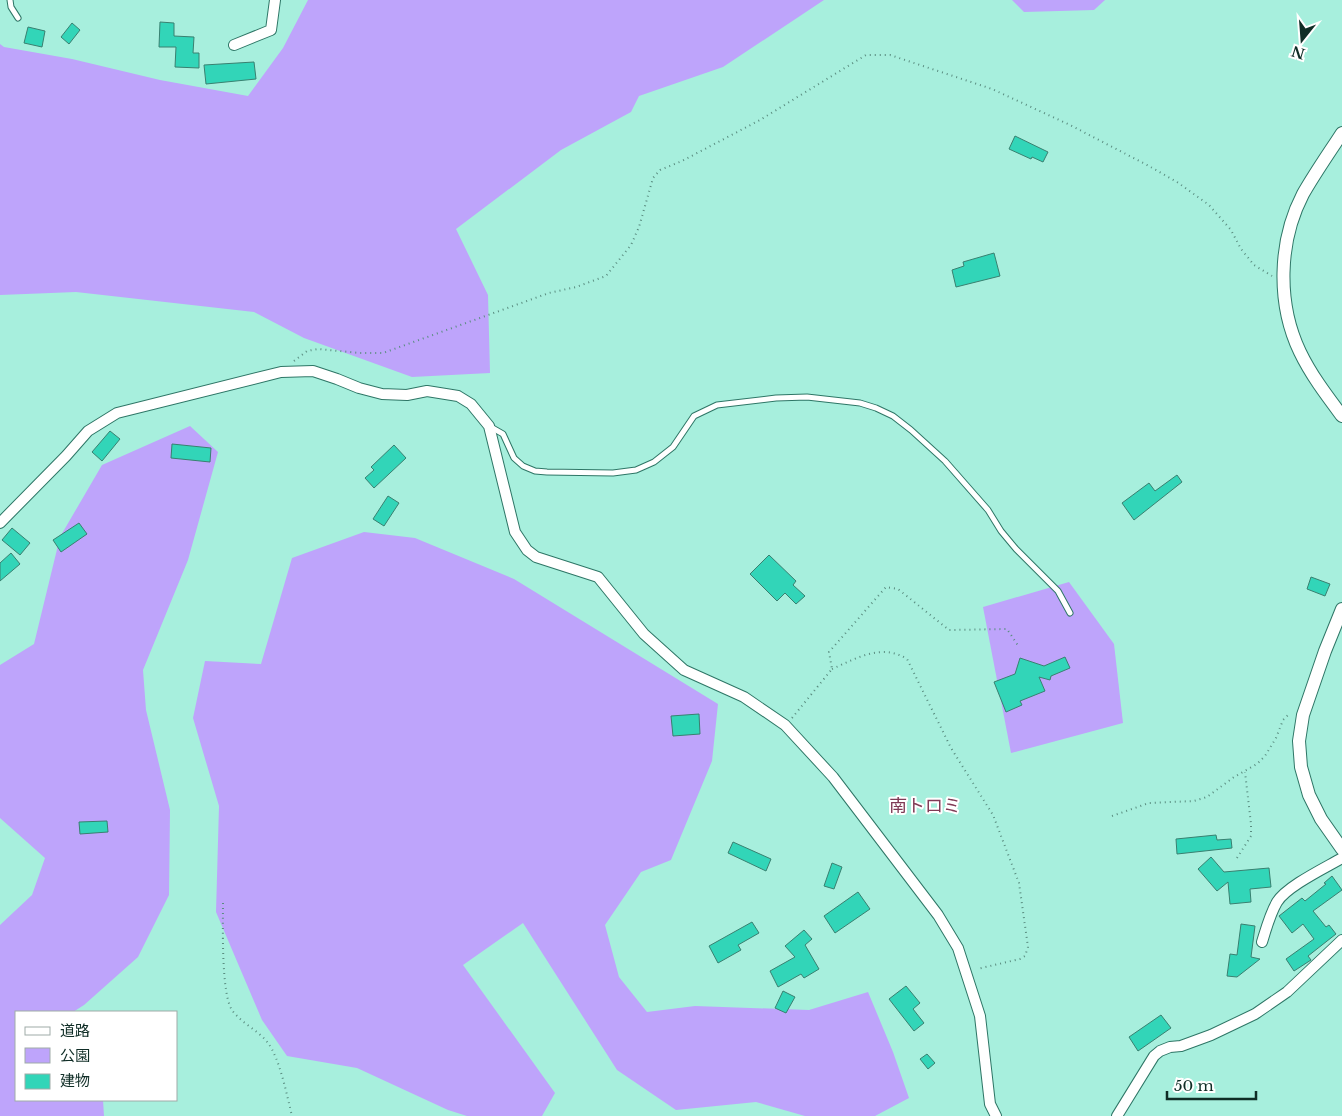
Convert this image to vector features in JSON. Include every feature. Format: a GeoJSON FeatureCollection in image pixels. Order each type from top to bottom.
{"type":"FeatureCollection","features":[{"type":"Feature","properties":{"kind":"street"},"geometry":{"type":"LineString","coordinates":[[234,44],[271,30],[275,0]]}},
{"type":"Feature","properties":{"kind":"street"},"geometry":{"type":"LineString","coordinates":[[1342,133],[1302,195],[1292,221],[1285,248],[1284,278],[1285,304],[1299,350],[1310,371],[1342,416]]}},
{"type":"Feature","properties":{"kind":"street"},"geometry":{"type":"LineString","coordinates":[[0,523],[88,431],[116,412],[288,372],[313,371],[359,388],[382,394],[407,395],[428,391],[458,396],[471,404],[488,426],[515,532],[527,550],[536,557],[598,577],[644,634],[684,670],[744,698],[786,725],[833,777],[938,915],[958,948],[980,1016],[990,1104],[996,1116]]}},
{"type":"Feature","properties":{"kind":"street"},"geometry":{"type":"LineString","coordinates":[[1342,610],[1325,651],[1306,708],[1299,742],[1301,766],[1308,794],[1321,819],[1342,849]]}},
{"type":"Feature","properties":{"kind":"street"},"geometry":{"type":"LineString","coordinates":[[1262,942],[1271,916],[1282,897],[1308,878],[1342,858]]}},
{"type":"Feature","properties":{"kind":"street"},"geometry":{"type":"LineString","coordinates":[[1117,1116],[1154,1056],[1160,1051],[1170,1047],[1181,1046],[1211,1035],[1255,1014],[1287,992],[1342,940]]}},
{"type":"Feature","properties":{"kind":"lane"},"geometry":{"type":"LineString","coordinates":[[10,0],[11,7],[18,18]]}},
{"type":"Feature","properties":{"kind":"lane"},"geometry":{"type":"LineString","coordinates":[[488,426],[503,434],[514,458],[523,466],[535,471],[613,473],[636,470],[654,462],[673,447],[694,416],[717,405],[776,398],[807,397],[860,403],[876,408],[893,416],[945,461],[988,510],[1016,549],[1058,591],[1070,613]]}},
{"type":"Feature","properties":{"kind":"path"},"geometry":{"type":"LineString","coordinates":[[288,372],[293,362],[307,351],[318,349],[383,353],[549,293],[576,287],[606,276],[631,245],[639,227],[654,178],[660,170],[682,161],[760,120],[866,55],[890,55],[992,89],[1070,125],[1147,164],[1177,182],[1209,205],[1230,230],[1241,249],[1254,265],[1270,275],[1284,278]]}},
{"type":"Feature","properties":{"kind":"path"},"geometry":{"type":"LineString","coordinates":[[832,669],[829,652],[886,588],[898,589],[948,630],[1007,629],[1019,646]]}},
{"type":"Feature","properties":{"kind":"path"},"geometry":{"type":"LineString","coordinates":[[786,725],[832,669],[859,657],[880,651],[898,654],[907,659],[951,748],[993,815],[1019,883],[1028,947],[1025,956],[1020,959],[966,972]]}},
{"type":"Feature","properties":{"kind":"path"},"geometry":{"type":"LineString","coordinates":[[1112,816],[1149,803],[1194,801],[1207,796],[1257,764],[1265,756],[1276,738],[1283,720],[1294,710],[1306,708]]}},
{"type":"Feature","properties":{"kind":"path"},"geometry":{"type":"LineString","coordinates":[[1237,858],[1251,836],[1249,797],[1245,772]]}},
{"type":"Feature","properties":{"kind":"path"},"geometry":{"type":"LineString","coordinates":[[223,903],[224,980],[231,1009],[256,1029],[269,1044],[278,1065],[292,1116]]}},
{"type":"Feature","properties":{"kind":"green space"},"geometry":{"type":"Polygon","coordinates":[[[308,0],[824,0],[723,67],[639,96],[631,112],[561,150],[456,229],[488,295],[490,373],[412,377],[304,338],[254,312],[76,292],[0,295],[0,44],[4,47],[72,59],[160,80],[248,96],[283,48],[308,0]]]}},
{"type":"Feature","properties":{"kind":"green space"},"geometry":{"type":"Polygon","coordinates":[[[1012,0],[1105,0],[1094,10],[1024,12],[1012,0]]]}},
{"type":"Feature","properties":{"kind":"green space"},"geometry":{"type":"Polygon","coordinates":[[[190,426],[218,452],[188,560],[143,670],[146,710],[170,810],[169,895],[138,957],[84,1005],[75,1011],[15,1011],[15,1101],[103,1101],[104,1116],[0,1116],[0,925],[32,895],[45,858],[0,818],[0,665],[34,644],[60,537],[102,465],[190,426]]]}},
{"type":"Feature","properties":{"kind":"green space"},"geometry":{"type":"Polygon","coordinates":[[[364,532],[415,538],[514,579],[718,704],[712,761],[671,860],[641,872],[605,925],[619,977],[647,1012],[695,1006],[809,1010],[868,992],[893,1052],[909,1098],[875,1116],[805,1116],[756,1102],[676,1110],[617,1070],[523,923],[463,965],[555,1093],[542,1116],[467,1116],[448,1110],[357,1068],[287,1056],[262,1020],[216,912],[219,806],[193,718],[205,661],[261,664],[292,558],[364,532]]]}},
{"type":"Feature","properties":{"kind":"green space"},"geometry":{"type":"Polygon","coordinates":[[[1069,582],[1114,644],[1123,723],[1011,753],[983,607],[1069,582]]]}},
{"type":"Feature","properties":{"kind":"building"},"geometry":{"type":"Polygon","coordinates":[[[160,22],[174,23],[174,36],[194,37],[193,53],[199,53],[199,68],[175,67],[176,47],[159,47],[160,22]]]}},
{"type":"Feature","properties":{"kind":"building"},"geometry":{"type":"Polygon","coordinates":[[[72,23],[80,30],[69,44],[61,37],[72,23]]]}},
{"type":"Feature","properties":{"kind":"building"},"geometry":{"type":"Polygon","coordinates":[[[28,27],[45,31],[42,47],[24,43],[28,27]]]}},
{"type":"Feature","properties":{"kind":"building"},"geometry":{"type":"Polygon","coordinates":[[[254,62],[256,79],[206,84],[204,65],[254,62]]]}},
{"type":"Feature","properties":{"kind":"building"},"geometry":{"type":"Polygon","coordinates":[[[1015,136],[1048,152],[1043,162],[1009,149],[1015,136]]]}},
{"type":"Feature","properties":{"kind":"building"},"geometry":{"type":"Polygon","coordinates":[[[994,253],[1000,276],[956,287],[952,270],[964,266],[963,262],[994,253]]]}},
{"type":"Feature","properties":{"kind":"building"},"geometry":{"type":"Polygon","coordinates":[[[110,431],[120,439],[102,461],[92,452],[110,431]]]}},
{"type":"Feature","properties":{"kind":"building"},"geometry":{"type":"Polygon","coordinates":[[[172,444],[211,448],[210,462],[171,458],[172,444]]]}},
{"type":"Feature","properties":{"kind":"building"},"geometry":{"type":"Polygon","coordinates":[[[394,445],[406,458],[374,488],[365,478],[374,470],[371,467],[394,445]]]}},
{"type":"Feature","properties":{"kind":"building"},"geometry":{"type":"Polygon","coordinates":[[[1177,475],[1182,482],[1134,520],[1122,503],[1149,483],[1155,491],[1177,475]]]}},
{"type":"Feature","properties":{"kind":"building"},"geometry":{"type":"Polygon","coordinates":[[[388,496],[399,503],[384,526],[373,519],[388,496]]]}},
{"type":"Feature","properties":{"kind":"building"},"geometry":{"type":"Polygon","coordinates":[[[79,523],[87,534],[61,552],[53,540],[79,523]]]}},
{"type":"Feature","properties":{"kind":"building"},"geometry":{"type":"Polygon","coordinates":[[[12,528],[30,543],[20,555],[2,540],[12,528]]]}},
{"type":"Feature","properties":{"kind":"building"},"geometry":{"type":"Polygon","coordinates":[[[11,553],[20,564],[0,581],[0,563],[11,553]]]}},
{"type":"Feature","properties":{"kind":"building"},"geometry":{"type":"Polygon","coordinates":[[[769,555],[796,581],[793,585],[805,596],[796,604],[785,593],[777,601],[750,574],[769,555]]]}},
{"type":"Feature","properties":{"kind":"building"},"geometry":{"type":"Polygon","coordinates":[[[1311,577],[1330,584],[1325,596],[1307,589],[1311,577]]]}},
{"type":"Feature","properties":{"kind":"building"},"geometry":{"type":"Polygon","coordinates":[[[1065,657],[1070,668],[1051,676],[1050,680],[1039,677],[1045,691],[1020,701],[1022,705],[1006,712],[994,682],[1015,674],[1020,658],[1044,666],[1065,657]]]}},
{"type":"Feature","properties":{"kind":"building"},"geometry":{"type":"Polygon","coordinates":[[[699,714],[700,734],[673,736],[671,716],[699,714]]]}},
{"type":"Feature","properties":{"kind":"building"},"geometry":{"type":"Polygon","coordinates":[[[107,821],[108,832],[80,834],[79,822],[107,821]]]}},
{"type":"Feature","properties":{"kind":"building"},"geometry":{"type":"Polygon","coordinates":[[[1216,835],[1217,840],[1231,839],[1232,848],[1177,854],[1176,839],[1216,835]]]}},
{"type":"Feature","properties":{"kind":"building"},"geometry":{"type":"Polygon","coordinates":[[[733,842],[771,859],[766,871],[728,853],[733,842]]]}},
{"type":"Feature","properties":{"kind":"building"},"geometry":{"type":"Polygon","coordinates":[[[1211,857],[1224,872],[1269,868],[1271,887],[1250,889],[1251,902],[1230,904],[1228,882],[1217,891],[1198,869],[1211,857]]]}},
{"type":"Feature","properties":{"kind":"building"},"geometry":{"type":"Polygon","coordinates":[[[832,863],[842,867],[834,889],[824,886],[832,863]]]}},
{"type":"Feature","properties":{"kind":"building"},"geometry":{"type":"Polygon","coordinates":[[[1332,876],[1342,890],[1313,911],[1326,927],[1329,925],[1336,934],[1308,956],[1311,960],[1294,971],[1286,959],[1314,939],[1303,924],[1292,933],[1279,916],[1302,898],[1305,901],[1326,884],[1324,883],[1332,876]]]}},
{"type":"Feature","properties":{"kind":"building"},"geometry":{"type":"Polygon","coordinates":[[[858,892],[870,909],[835,933],[824,916],[858,892]]]}},
{"type":"Feature","properties":{"kind":"building"},"geometry":{"type":"Polygon","coordinates":[[[752,922],[759,933],[738,945],[741,950],[718,963],[709,946],[752,922]]]}},
{"type":"Feature","properties":{"kind":"building"},"geometry":{"type":"Polygon","coordinates":[[[1241,924],[1255,926],[1251,957],[1260,959],[1237,977],[1227,976],[1230,954],[1237,955],[1241,924]]]}},
{"type":"Feature","properties":{"kind":"building"},"geometry":{"type":"Polygon","coordinates":[[[804,930],[812,939],[805,945],[819,969],[804,978],[801,974],[778,987],[770,971],[795,957],[785,946],[804,930]]]}},
{"type":"Feature","properties":{"kind":"building"},"geometry":{"type":"Polygon","coordinates":[[[906,986],[920,1003],[913,1009],[924,1023],[914,1031],[889,999],[906,986]]]}},
{"type":"Feature","properties":{"kind":"building"},"geometry":{"type":"Polygon","coordinates":[[[783,991],[795,997],[786,1013],[775,1008],[783,991]]]}},
{"type":"Feature","properties":{"kind":"building"},"geometry":{"type":"Polygon","coordinates":[[[1161,1015],[1171,1028],[1138,1051],[1129,1037],[1161,1015]]]}},
{"type":"Feature","properties":{"kind":"building"},"geometry":{"type":"Polygon","coordinates":[[[927,1054],[935,1063],[928,1069],[920,1059],[927,1054]]]}},
{"type":"Feature","properties":{"kind":"district","name":"南トロミ"},"geometry":{"type":"Point","coordinates":[925,806]}}]}
